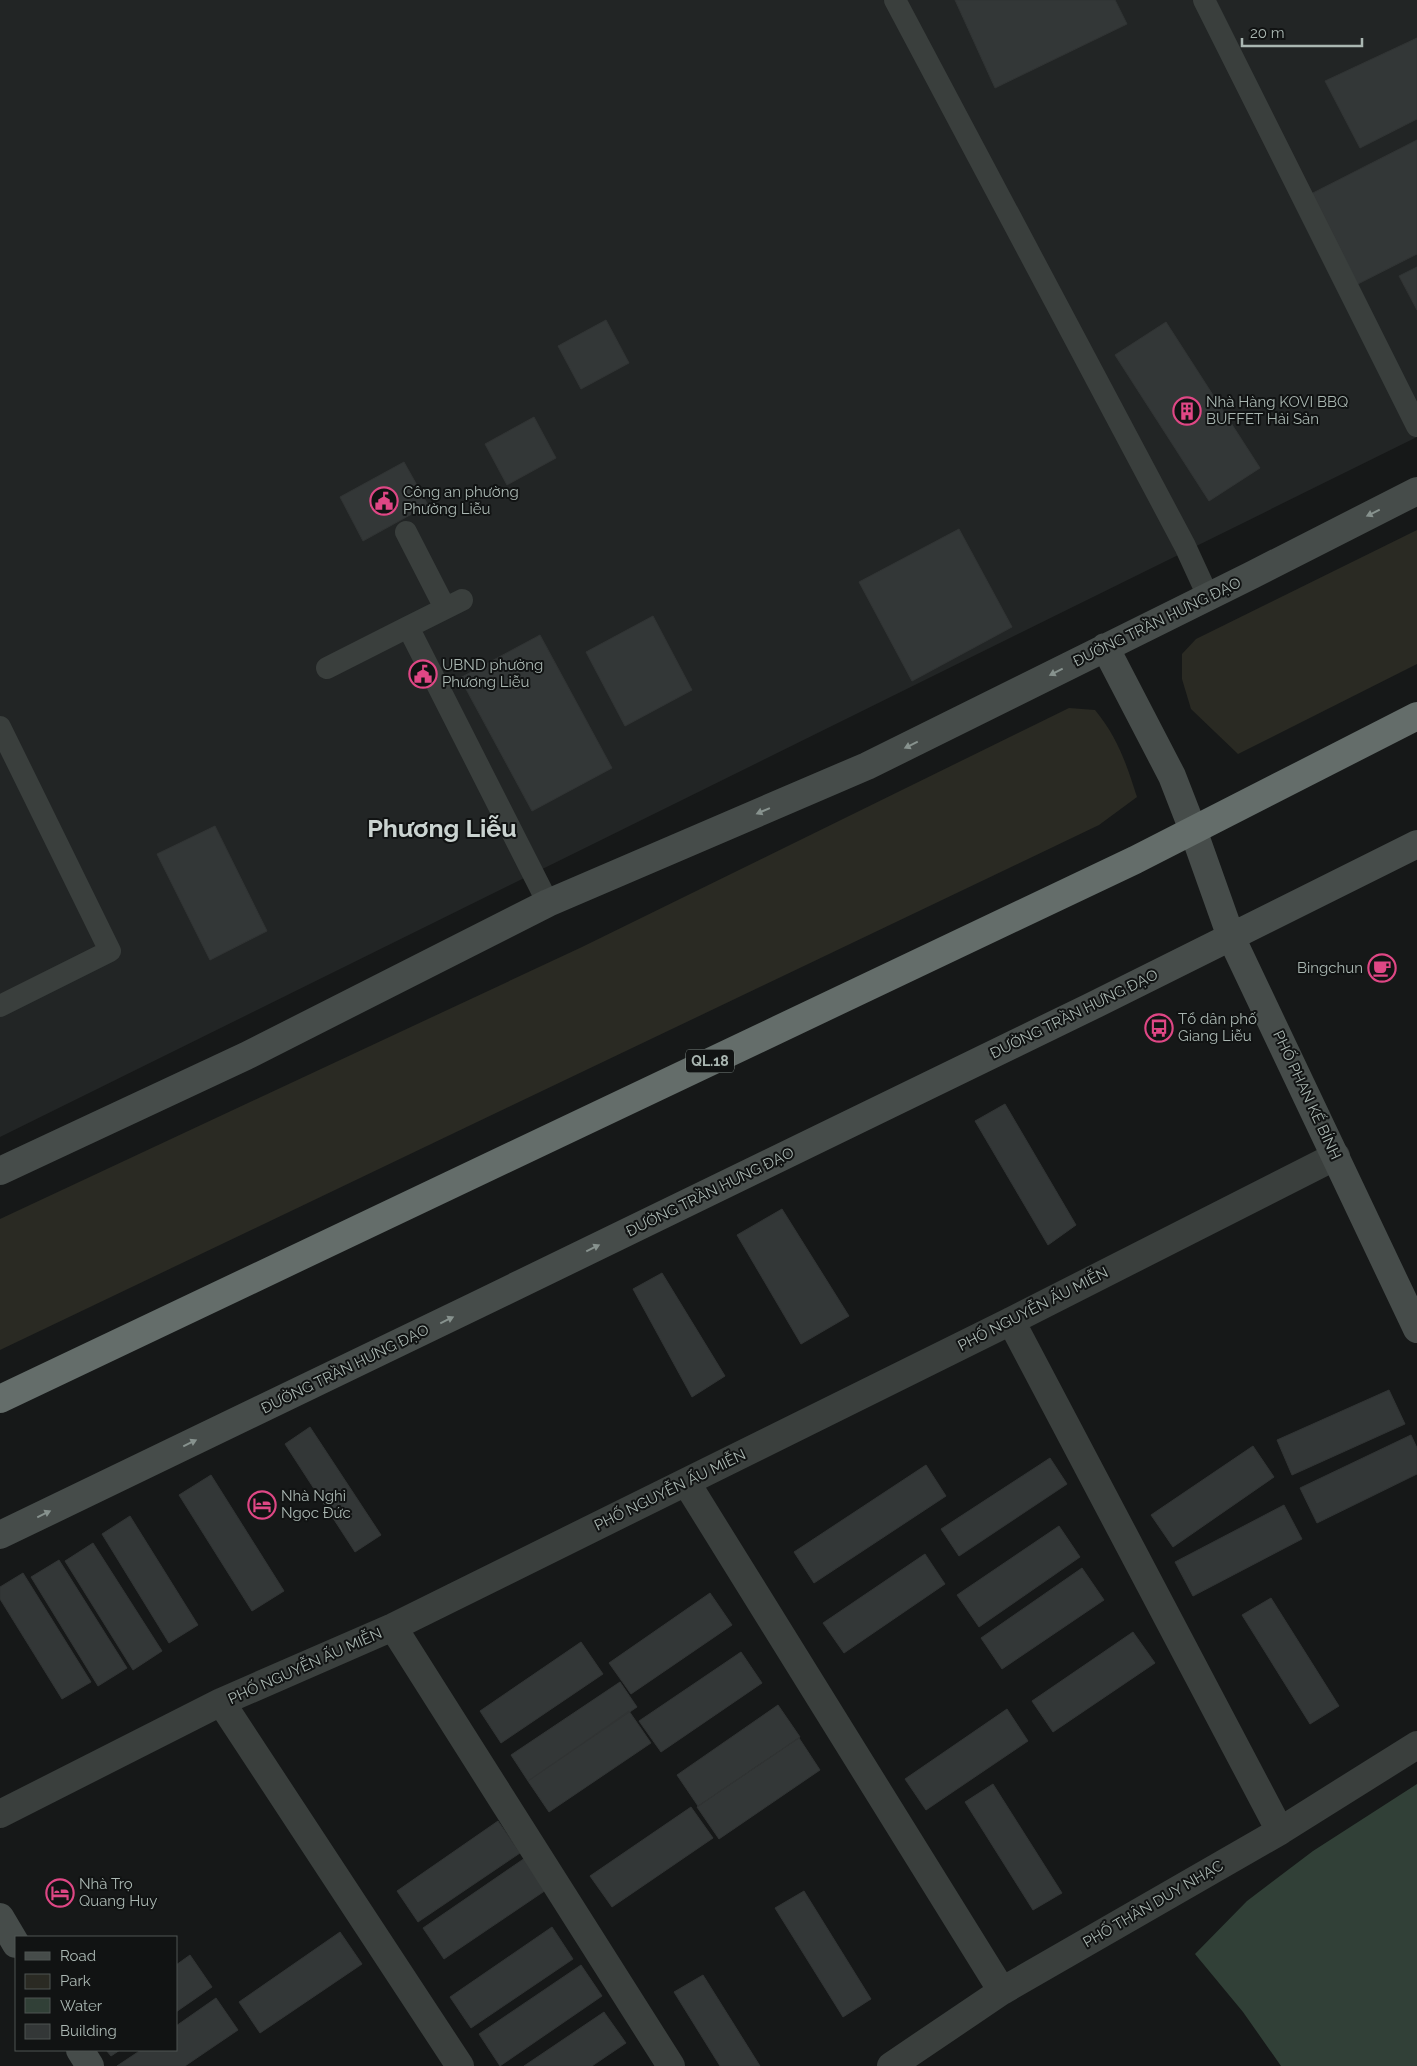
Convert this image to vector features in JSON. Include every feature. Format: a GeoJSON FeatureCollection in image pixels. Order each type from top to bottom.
{"type":"FeatureCollection","features":[{"type":"Feature","properties":{"kind":"highway","name":"QL.18"},"geometry":{"type":"LineString","coordinates":[[0,1398],[1136,860],[1417,716]]}},
{"type":"Feature","properties":{"kind":"main road","name":"ĐƯỜNG TRẦN HƯNG ĐẠO"},"geometry":{"type":"LineString","coordinates":[[0,1172],[246,1056],[548,904],[867,766],[1417,491]]}},
{"type":"Feature","properties":{"kind":"main road","name":"PHỐ PHAN KẾ BÍNH"},"geometry":{"type":"LineString","coordinates":[[1105,647],[1172,776],[1231,937],[1417,1329]]}},
{"type":"Feature","properties":{"kind":"main road","name":"ĐƯỜNG TRẦN HƯNG ĐẠO"},"geometry":{"type":"LineString","coordinates":[[0,1535],[486,1301],[1231,937],[1417,844]]}},
{"type":"Feature","properties":{"kind":"main road"},"geometry":{"type":"LineString","coordinates":[[0,1917],[15,1942]]}},
{"type":"Feature","properties":{"kind":"main road"},"geometry":{"type":"LineString","coordinates":[[81,2051],[90,2066]]}},
{"type":"Feature","properties":{"kind":"street","name":"PHỐ NGUYỄN ẤU MIỄN"},"geometry":{"type":"LineString","coordinates":[[0,1814],[221,1702],[393,1628],[1336,1156]]}},
{"type":"Feature","properties":{"kind":"street"},"geometry":{"type":"LineString","coordinates":[[1011,1320],[1280,1831]]}},
{"type":"Feature","properties":{"kind":"street"},"geometry":{"type":"LineString","coordinates":[[686,1482],[1002,1991]]}},
{"type":"Feature","properties":{"kind":"street"},"geometry":{"type":"LineString","coordinates":[[393,1628],[671,2066]]}},
{"type":"Feature","properties":{"kind":"street"},"geometry":{"type":"LineString","coordinates":[[221,1702],[460,2066]]}},
{"type":"Feature","properties":{"kind":"street","name":"PHỐ THÂN DUY NHẠC"},"geometry":{"type":"LineString","coordinates":[[891,2066],[1002,1991],[1280,1831],[1417,1745]]}},
{"type":"Feature","properties":{"kind":"lane"},"geometry":{"type":"LineString","coordinates":[[895,0],[1180,537],[1208,596]]}},
{"type":"Feature","properties":{"kind":"lane"},"geometry":{"type":"LineString","coordinates":[[1204,0],[1417,426]]}},
{"type":"Feature","properties":{"kind":"lane"},"geometry":{"type":"LineString","coordinates":[[327,668],[454,604],[406,532]]}},
{"type":"Feature","properties":{"kind":"lane"},"geometry":{"type":"LineString","coordinates":[[408,627],[548,904]]}},
{"type":"Feature","properties":{"kind":"lane"},"geometry":{"type":"LineString","coordinates":[[0,727],[110,951],[0,1006]]}},
{"type":"Feature","properties":{"kind":"shaded area"},"geometry":{"type":"Polygon","coordinates":[[[0,0],[1417,0],[1417,437],[0,1137],[0,0]]]}},
{"type":"Feature","properties":{"kind":"green space"},"geometry":{"type":"Polygon","coordinates":[[[1417,530],[1417,664],[1238,754],[1191,709],[1182,679],[1182,654],[1196,639],[1417,530]]]}},
{"type":"Feature","properties":{"kind":"green space"},"geometry":{"type":"Polygon","coordinates":[[[1069,708],[1095,710],[1103,720],[1120,751],[1137,797],[1099,825],[0,1350],[0,1219],[582,947],[1069,708]]]}},
{"type":"Feature","properties":{"kind":"water"},"geometry":{"type":"Polygon","coordinates":[[[1417,1784],[1417,2066],[1281,2066],[1243,2012],[1195,1954],[1247,1901],[1313,1851],[1417,1784]]]}},
{"type":"Feature","properties":{"kind":"building"},"geometry":{"type":"Polygon","coordinates":[[[955,0],[1115,0],[1127,24],[995,88],[955,0]]]}},
{"type":"Feature","properties":{"kind":"building"},"geometry":{"type":"Polygon","coordinates":[[[1417,38],[1417,119],[1360,148],[1325,81],[1417,38]]]}},
{"type":"Feature","properties":{"kind":"building"},"geometry":{"type":"Polygon","coordinates":[[[1417,140],[1417,254],[1350,288],[1305,197],[1417,140]]]}},
{"type":"Feature","properties":{"kind":"building"},"geometry":{"type":"Polygon","coordinates":[[[1417,267],[1417,310],[1399,276],[1417,267]]]}},
{"type":"Feature","properties":{"kind":"building"},"geometry":{"type":"Polygon","coordinates":[[[606,320],[629,363],[581,389],[558,346],[606,320]]]}},
{"type":"Feature","properties":{"kind":"building","name":"Nhà Hàng KOVI BBQ BUFFET Hải Sản"},"geometry":{"type":"Polygon","coordinates":[[[1166,322],[1260,468],[1209,501],[1115,355],[1166,322]]]}},
{"type":"Feature","properties":{"kind":"building"},"geometry":{"type":"Polygon","coordinates":[[[534,417],[556,458],[507,485],[485,444],[534,417]]]}},
{"type":"Feature","properties":{"kind":"building","name":"Công an phường Phường Liễu"},"geometry":{"type":"Polygon","coordinates":[[[404,462],[428,505],[363,541],[340,497],[404,462]]]}},
{"type":"Feature","properties":{"kind":"building"},"geometry":{"type":"Polygon","coordinates":[[[959,529],[1012,627],[912,681],[859,582],[959,529]]]}},
{"type":"Feature","properties":{"kind":"building"},"geometry":{"type":"Polygon","coordinates":[[[653,616],[692,690],[625,726],[586,652],[653,616]]]}},
{"type":"Feature","properties":{"kind":"building"},"geometry":{"type":"Polygon","coordinates":[[[540,635],[612,768],[532,811],[460,678],[540,635]]]}},
{"type":"Feature","properties":{"kind":"building"},"geometry":{"type":"Polygon","coordinates":[[[215,826],[267,931],[210,960],[157,854],[215,826]]]}},
{"type":"Feature","properties":{"kind":"building"},"geometry":{"type":"Polygon","coordinates":[[[1005,1104],[1076,1225],[1048,1245],[975,1121],[1005,1104]]]}},
{"type":"Feature","properties":{"kind":"building"},"geometry":{"type":"Polygon","coordinates":[[[782,1209],[849,1316],[801,1344],[737,1235],[782,1209]]]}},
{"type":"Feature","properties":{"kind":"building"},"geometry":{"type":"Polygon","coordinates":[[[662,1273],[725,1376],[692,1397],[633,1289],[662,1273]]]}},
{"type":"Feature","properties":{"kind":"building"},"geometry":{"type":"Polygon","coordinates":[[[1389,1390],[1405,1424],[1292,1475],[1277,1440],[1389,1390]]]}},
{"type":"Feature","properties":{"kind":"building"},"geometry":{"type":"Polygon","coordinates":[[[310,1427],[381,1535],[355,1552],[285,1444],[310,1427]]]}},
{"type":"Feature","properties":{"kind":"building"},"geometry":{"type":"Polygon","coordinates":[[[1411,1435],[1417,1448],[1417,1474],[1317,1523],[1300,1488],[1411,1435]]]}},
{"type":"Feature","properties":{"kind":"building"},"geometry":{"type":"Polygon","coordinates":[[[1253,1446],[1274,1477],[1173,1547],[1151,1515],[1253,1446]]]}},
{"type":"Feature","properties":{"kind":"building"},"geometry":{"type":"Polygon","coordinates":[[[1050,1458],[1067,1484],[959,1556],[941,1529],[1050,1458]]]}},
{"type":"Feature","properties":{"kind":"building"},"geometry":{"type":"Polygon","coordinates":[[[926,1465],[946,1496],[814,1583],[794,1552],[926,1465]]]}},
{"type":"Feature","properties":{"kind":"building"},"geometry":{"type":"Polygon","coordinates":[[[211,1475],[284,1591],[252,1611],[179,1495],[211,1475]]]}},
{"type":"Feature","properties":{"kind":"building"},"geometry":{"type":"Polygon","coordinates":[[[1284,1505],[1302,1539],[1193,1596],[1175,1562],[1284,1505]]]}},
{"type":"Feature","properties":{"kind":"building"},"geometry":{"type":"Polygon","coordinates":[[[130,1516],[198,1625],[169,1643],[102,1534],[130,1516]]]}},
{"type":"Feature","properties":{"kind":"building"},"geometry":{"type":"Polygon","coordinates":[[[1059,1526],[1080,1557],[979,1627],[957,1595],[1059,1526]]]}},
{"type":"Feature","properties":{"kind":"building"},"geometry":{"type":"Polygon","coordinates":[[[93,1543],[162,1651],[133,1670],[65,1561],[93,1543]]]}},
{"type":"Feature","properties":{"kind":"building"},"geometry":{"type":"Polygon","coordinates":[[[925,1554],[945,1584],[844,1653],[823,1623],[925,1554]]]}},
{"type":"Feature","properties":{"kind":"building"},"geometry":{"type":"Polygon","coordinates":[[[59,1560],[127,1668],[98,1686],[31,1577],[59,1560]]]}},
{"type":"Feature","properties":{"kind":"building"},"geometry":{"type":"Polygon","coordinates":[[[1082,1568],[1104,1600],[1002,1669],[981,1638],[1082,1568]]]}},
{"type":"Feature","properties":{"kind":"building"},"geometry":{"type":"Polygon","coordinates":[[[23,1573],[91,1682],[62,1699],[0,1599],[0,1587],[23,1573]]]}},
{"type":"Feature","properties":{"kind":"building"},"geometry":{"type":"Polygon","coordinates":[[[710,1593],[732,1625],[631,1694],[609,1663],[710,1593]]]}},
{"type":"Feature","properties":{"kind":"building"},"geometry":{"type":"Polygon","coordinates":[[[1271,1598],[1339,1706],[1310,1724],[1242,1615],[1271,1598]]]}},
{"type":"Feature","properties":{"kind":"building"},"geometry":{"type":"Polygon","coordinates":[[[1133,1632],[1155,1663],[1053,1732],[1032,1701],[1133,1632]]]}},
{"type":"Feature","properties":{"kind":"building"},"geometry":{"type":"Polygon","coordinates":[[[581,1642],[603,1674],[501,1743],[480,1711],[581,1642]]]}},
{"type":"Feature","properties":{"kind":"building"},"geometry":{"type":"Polygon","coordinates":[[[741,1652],[762,1683],[661,1752],[639,1721],[741,1652]]]}},
{"type":"Feature","properties":{"kind":"building"},"geometry":{"type":"Polygon","coordinates":[[[620,1682],[637,1707],[528,1781],[511,1755],[620,1682]]]}},
{"type":"Feature","properties":{"kind":"building"},"geometry":{"type":"Polygon","coordinates":[[[778,1705],[800,1737],[698,1806],[677,1775],[778,1705]]]}},
{"type":"Feature","properties":{"kind":"building"},"geometry":{"type":"Polygon","coordinates":[[[1007,1709],[1028,1741],[926,1810],[905,1779],[1007,1709]]]}},
{"type":"Feature","properties":{"kind":"building"},"geometry":{"type":"Polygon","coordinates":[[[629,1711],[651,1743],[549,1812],[528,1781],[629,1711]]]}},
{"type":"Feature","properties":{"kind":"building"},"geometry":{"type":"Polygon","coordinates":[[[799,1738],[820,1770],[719,1839],[697,1807],[799,1738]]]}},
{"type":"Feature","properties":{"kind":"building"},"geometry":{"type":"Polygon","coordinates":[[[993,1784],[1062,1893],[1033,1910],[965,1802],[993,1784]]]}},
{"type":"Feature","properties":{"kind":"building"},"geometry":{"type":"Polygon","coordinates":[[[691,1807],[713,1838],[612,1907],[590,1876],[691,1807]]]}},
{"type":"Feature","properties":{"kind":"building"},"geometry":{"type":"Polygon","coordinates":[[[498,1821],[520,1853],[418,1922],[397,1891],[498,1821]]]}},
{"type":"Feature","properties":{"kind":"building"},"geometry":{"type":"Polygon","coordinates":[[[525,1858],[546,1890],[444,1959],[423,1928],[525,1858]]]}},
{"type":"Feature","properties":{"kind":"building"},"geometry":{"type":"Polygon","coordinates":[[[804,1891],[871,1999],[843,2017],[775,1908],[804,1891]]]}},
{"type":"Feature","properties":{"kind":"building"},"geometry":{"type":"Polygon","coordinates":[[[552,1927],[573,1959],[471,2028],[450,1997],[552,1927]]]}},
{"type":"Feature","properties":{"kind":"building"},"geometry":{"type":"Polygon","coordinates":[[[340,1932],[362,1964],[260,2033],[239,2002],[340,1932]]]}},
{"type":"Feature","properties":{"kind":"building"},"geometry":{"type":"Polygon","coordinates":[[[190,1955],[212,1987],[178,2011],[178,1964],[190,1955]]]}},
{"type":"Feature","properties":{"kind":"building"},"geometry":{"type":"Polygon","coordinates":[[[581,1965],[602,1996],[500,2066],[479,2034],[581,1965]]]}},
{"type":"Feature","properties":{"kind":"building"},"geometry":{"type":"Polygon","coordinates":[[[703,1975],[760,2066],[720,2066],[674,1992],[703,1975]]]}},
{"type":"Feature","properties":{"kind":"building"},"geometry":{"type":"Polygon","coordinates":[[[216,1998],[238,2030],[185,2066],[117,2066],[140,2051],[178,2051],[178,2025],[216,1998]]]}},
{"type":"Feature","properties":{"kind":"building"},"geometry":{"type":"Polygon","coordinates":[[[604,2012],[626,2043],[592,2066],[524,2066],[604,2012]]]}},
{"type":"Feature","properties":{"kind":"building"},"geometry":{"type":"Polygon","coordinates":[[[107,2051],[118,2051],[111,2056],[107,2051]]]}},
{"type":"Feature","properties":{"kind":"place","name":"Nhà Hàng KOVI BBQ BUFFET Hải Sản"},"geometry":{"type":"Point","coordinates":[1187,411]}},
{"type":"Feature","properties":{"kind":"place","name":"Công an phường Phường Liễu"},"geometry":{"type":"Point","coordinates":[384,501]}},
{"type":"Feature","properties":{"kind":"place","name":"UBND phường Phương Liễu"},"geometry":{"type":"Point","coordinates":[423,674]}},
{"type":"Feature","properties":{"kind":"place","name":"Bingchun"},"geometry":{"type":"Point","coordinates":[1382,968]}},
{"type":"Feature","properties":{"kind":"place","name":"Tổ dân phố Giang Liễu"},"geometry":{"type":"Point","coordinates":[1159,1028]}},
{"type":"Feature","properties":{"kind":"place","name":"Nhà Nghỉ Ngọc Đức"},"geometry":{"type":"Point","coordinates":[262,1505]}},
{"type":"Feature","properties":{"kind":"place","name":"Nhà Trọ Quang Huy"},"geometry":{"type":"Point","coordinates":[60,1893]}},
{"type":"Feature","properties":{"kind":"district","name":"Phương Liễu"},"geometry":{"type":"Point","coordinates":[442,828]}}]}
